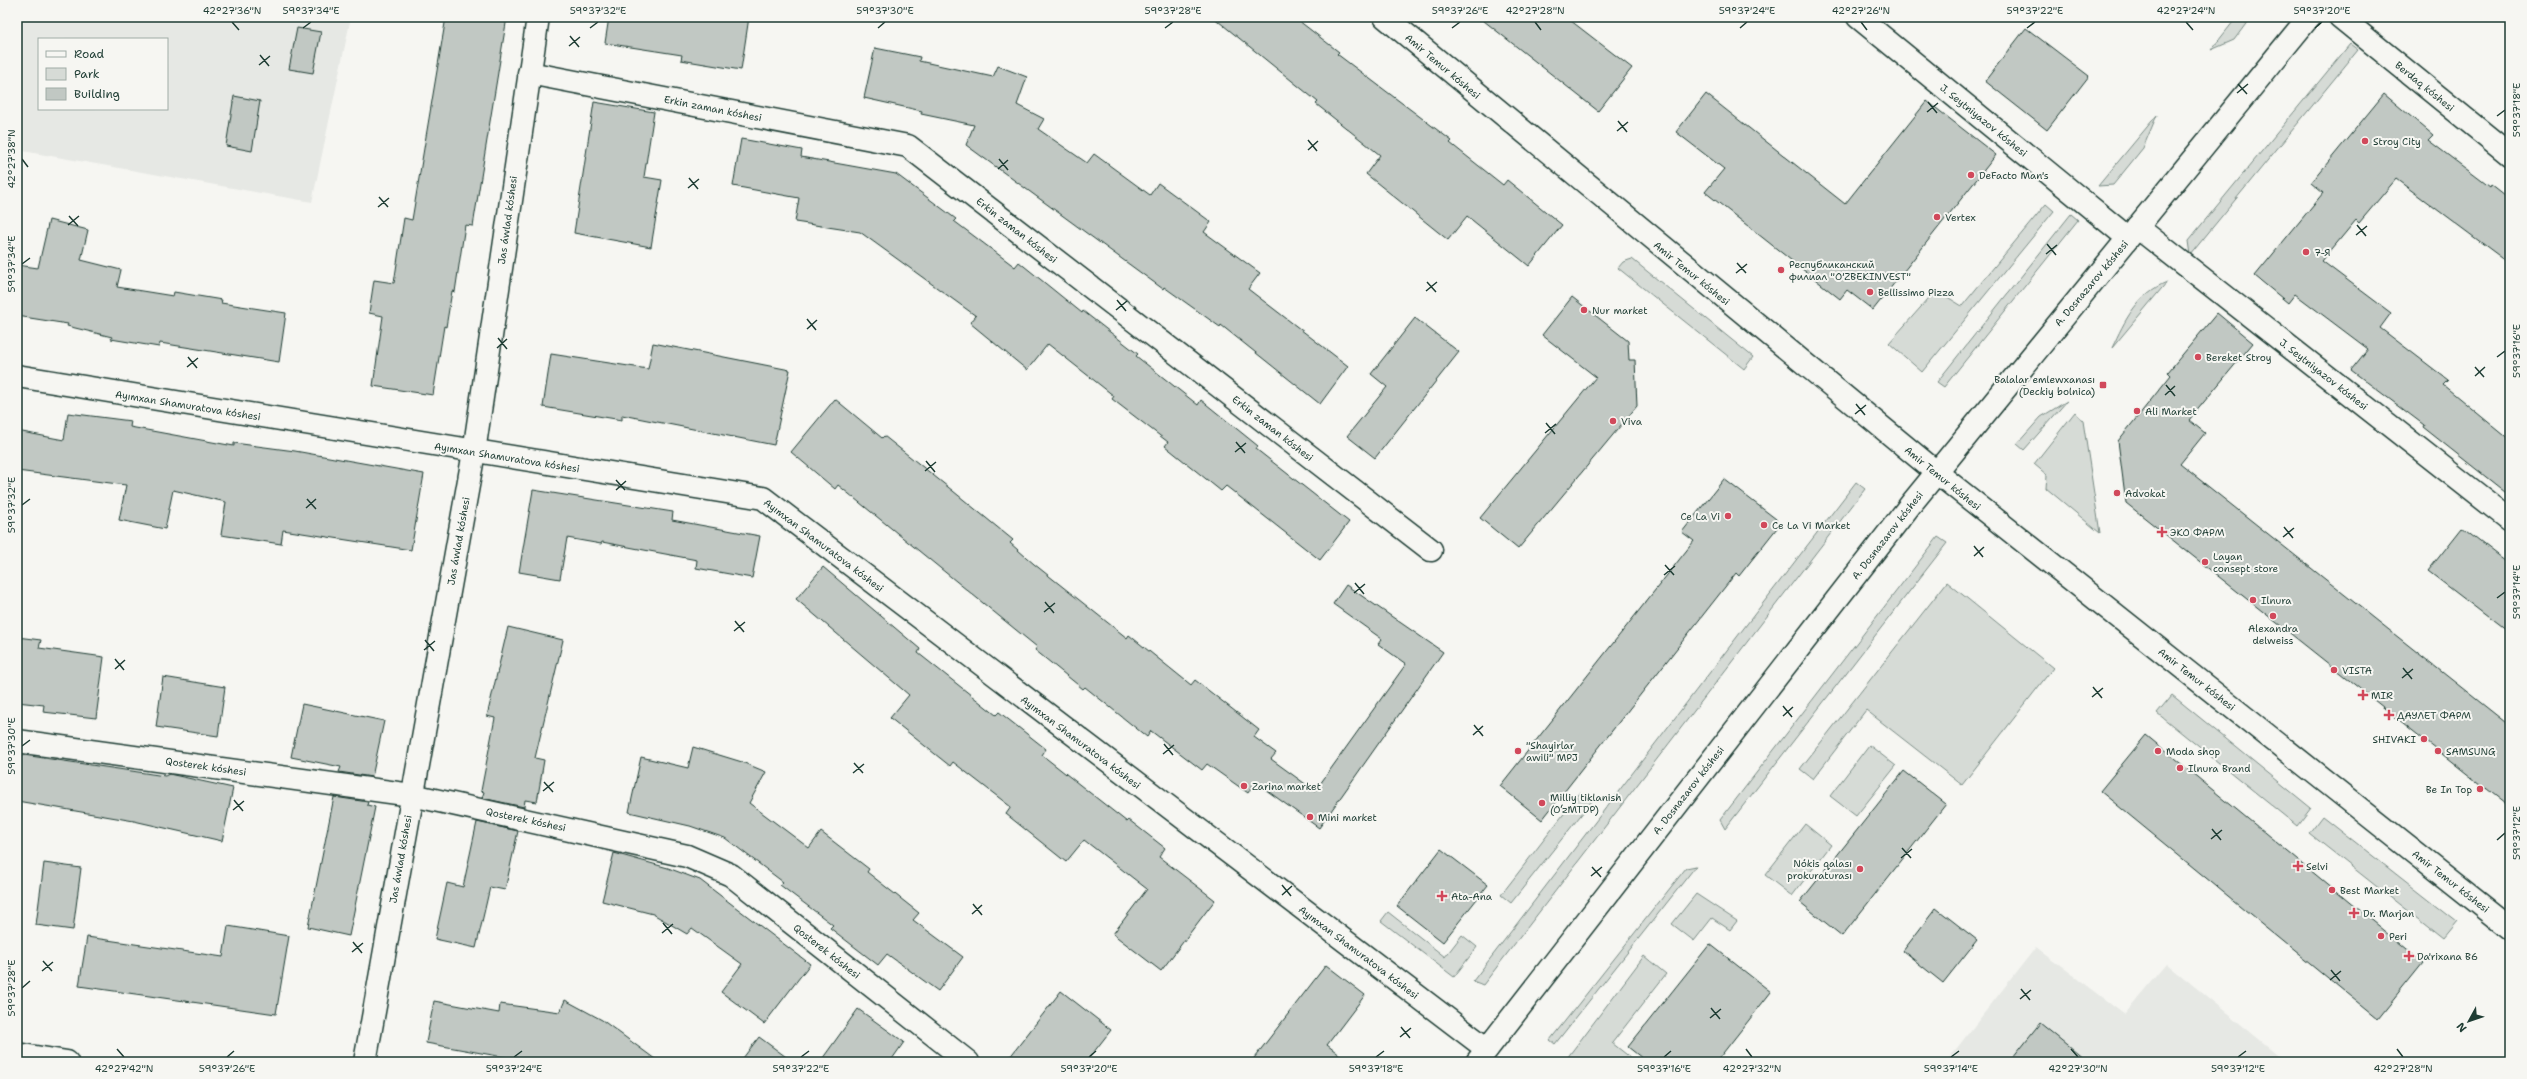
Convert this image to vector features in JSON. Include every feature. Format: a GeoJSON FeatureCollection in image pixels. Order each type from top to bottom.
{"type":"FeatureCollection","features":[{"type":"Feature","properties":{"kind":"street","name":"Jas áwlad kóshesi"},"geometry":{"type":"LineString","coordinates":[[365,1062],[474,452],[538,17]]}},
{"type":"Feature","properties":{"kind":"street","name":"Amir Temur kóshesi"},"geometry":{"type":"LineString","coordinates":[[1385,17],[1936,472],[2510,928]]}},
{"type":"Feature","properties":{"kind":"street","name":"J. Seytniyazov kóshesi"},"geometry":{"type":"LineString","coordinates":[[1858,17],[2133,232],[2510,520]]}},
{"type":"Feature","properties":{"kind":"street","name":"A. Dosnazarov kóshesi"},"geometry":{"type":"LineString","coordinates":[[1482,1056],[1936,472],[2309,17]]}},
{"type":"Feature","properties":{"kind":"street","name":"Berdaq kóshesi"},"geometry":{"type":"LineString","coordinates":[[2340,17],[2510,155]]}},
{"type":"Feature","properties":{"kind":"street","name":"Erkin zaman kóshesi"},"geometry":{"type":"LineString","coordinates":[[529,73],[908,146],[1431,550]]}},
{"type":"Feature","properties":{"kind":"street","name":"Ayımxan Shamuratova kóshesi"},"geometry":{"type":"LineString","coordinates":[[17,376],[474,452],[763,498],[1482,1056]]}},
{"type":"Feature","properties":{"kind":"street","name":"Qosterek kóshesi"},"geometry":{"type":"LineString","coordinates":[[17,741],[412,794],[687,856],[731,875],[968,1062]]}},
{"type":"Feature","properties":{"kind":"street"},"geometry":{"type":"LineString","coordinates":[[17,1054],[67,1062]]}},
{"type":"Feature","properties":{"kind":"shaded area"},"geometry":{"type":"Polygon","coordinates":[[[17,17],[351,17],[312,202],[17,150],[17,17]]]}},
{"type":"Feature","properties":{"kind":"shaded area"},"geometry":{"type":"Polygon","coordinates":[[[2036,947],[2125,1014],[2167,964],[2287,1062],[1946,1062],[2036,947]]]}},
{"type":"Feature","properties":{"kind":"green space"},"geometry":{"type":"Polygon","coordinates":[[[2237,17],[2251,17],[2234,40],[2211,50],[2237,17]]]}},
{"type":"Feature","properties":{"kind":"green space"},"geometry":{"type":"Polygon","coordinates":[[[2350,44],[2358,50],[2190,255],[2188,241],[2350,44]]]}},
{"type":"Feature","properties":{"kind":"green space"},"geometry":{"type":"Polygon","coordinates":[[[2157,115],[2143,148],[2113,185],[2098,186],[2157,115]]]}},
{"type":"Feature","properties":{"kind":"green space"},"geometry":{"type":"Polygon","coordinates":[[[2046,204],[2054,211],[1922,372],[1889,343],[1936,290],[1962,306],[2046,204]]]}},
{"type":"Feature","properties":{"kind":"green space"},"geometry":{"type":"Polygon","coordinates":[[[2071,214],[2078,220],[1944,387],[1937,382],[2071,214]]]}},
{"type":"Feature","properties":{"kind":"green space"},"geometry":{"type":"Polygon","coordinates":[[[1632,259],[1753,357],[1744,369],[1618,268],[1623,262],[1632,259]]]}},
{"type":"Feature","properties":{"kind":"green space"},"geometry":{"type":"Polygon","coordinates":[[[2167,282],[2112,348],[2133,309],[2148,293],[2167,282]]]}},
{"type":"Feature","properties":{"kind":"green space"},"geometry":{"type":"Polygon","coordinates":[[[2067,401],[2024,450],[2017,444],[2041,417],[2067,401]]]}},
{"type":"Feature","properties":{"kind":"green space"},"geometry":{"type":"Polygon","coordinates":[[[2075,412],[2083,421],[2100,533],[2046,488],[2047,475],[2034,464],[2075,412]]]}},
{"type":"Feature","properties":{"kind":"green space"},"geometry":{"type":"Polygon","coordinates":[[[1856,482],[1865,489],[1483,985],[1473,981],[1856,482]]]}},
{"type":"Feature","properties":{"kind":"green space"},"geometry":{"type":"Polygon","coordinates":[[[1938,537],[1947,543],[1725,829],[1720,820],[1938,537]]]}},
{"type":"Feature","properties":{"kind":"green space"},"geometry":{"type":"Polygon","coordinates":[[[1947,582],[2053,668],[1962,785],[1866,710],[1813,779],[1800,769],[1947,582]]]}},
{"type":"Feature","properties":{"kind":"green space"},"geometry":{"type":"Polygon","coordinates":[[[2172,695],[2311,808],[2297,826],[2157,713],[2172,695]]]}},
{"type":"Feature","properties":{"kind":"green space"},"geometry":{"type":"Polygon","coordinates":[[[1869,745],[1896,766],[1856,816],[1830,796],[1869,745]]]}},
{"type":"Feature","properties":{"kind":"green space"},"geometry":{"type":"Polygon","coordinates":[[[1580,793],[1592,801],[1511,903],[1501,895],[1580,793]]]}},
{"type":"Feature","properties":{"kind":"green space"},"geometry":{"type":"Polygon","coordinates":[[[2322,816],[2457,922],[2443,939],[2309,833],[2322,816]]]}},
{"type":"Feature","properties":{"kind":"green space"},"geometry":{"type":"Polygon","coordinates":[[[1805,824],[1831,845],[1792,896],[1765,875],[1805,824]]]}},
{"type":"Feature","properties":{"kind":"green space"},"geometry":{"type":"Polygon","coordinates":[[[1696,866],[1555,1044],[1550,1040],[1686,868],[1696,866]]]}},
{"type":"Feature","properties":{"kind":"green space"},"geometry":{"type":"Polygon","coordinates":[[[1696,894],[1737,921],[1730,930],[1712,918],[1694,941],[1672,924],[1696,894]]]}},
{"type":"Feature","properties":{"kind":"green space"},"geometry":{"type":"Polygon","coordinates":[[[1388,912],[1445,957],[1462,935],[1477,947],[1454,977],[1381,921],[1388,912]]]}},
{"type":"Feature","properties":{"kind":"green space"},"geometry":{"type":"Polygon","coordinates":[[[1644,956],[1666,974],[1612,1043],[1636,1062],[1564,1062],[1644,956]]]}},
{"type":"Feature","properties":{"kind":"building"},"geometry":{"type":"Polygon","coordinates":[[[446,17],[507,17],[473,226],[465,225],[455,292],[452,291],[446,327],[444,326],[433,395],[373,386],[383,316],[369,313],[374,280],[394,283],[404,218],[412,220],[446,17]]]}},
{"type":"Feature","properties":{"kind":"building"},"geometry":{"type":"Polygon","coordinates":[[[609,17],[749,17],[741,70],[681,60],[682,55],[605,43],[609,17]]]}},
{"type":"Feature","properties":{"kind":"building"},"geometry":{"type":"Polygon","coordinates":[[[1213,17],[1294,17],[1339,52],[1337,54],[1452,141],[1450,143],[1503,185],[1507,180],[1562,225],[1529,266],[1467,216],[1448,240],[1366,174],[1380,155],[1316,104],[1318,102],[1213,17]]]}},
{"type":"Feature","properties":{"kind":"building"},"geometry":{"type":"Polygon","coordinates":[[[1479,17],[1566,17],[1632,68],[1598,111],[1479,17]]]}},
{"type":"Feature","properties":{"kind":"building"},"geometry":{"type":"Polygon","coordinates":[[[297,28],[321,32],[313,73],[289,69],[297,28]]]}},
{"type":"Feature","properties":{"kind":"building"},"geometry":{"type":"Polygon","coordinates":[[[2026,28],[2089,76],[2047,130],[1985,81],[2026,28]]]}},
{"type":"Feature","properties":{"kind":"building"},"geometry":{"type":"Polygon","coordinates":[[[875,48],[920,57],[919,61],[993,77],[998,66],[1027,77],[1017,105],[1044,119],[1038,129],[1087,163],[1094,154],[1150,195],[1158,183],[1211,222],[1204,232],[1260,273],[1248,289],[1348,366],[1320,404],[1221,325],[1220,327],[1164,287],[1163,289],[966,145],[974,125],[921,114],[922,111],[864,98],[875,48]]]}},
{"type":"Feature","properties":{"kind":"building"},"geometry":{"type":"Polygon","coordinates":[[[1706,94],[1845,204],[1927,101],[1996,155],[1873,310],[1847,290],[1840,299],[1705,192],[1724,169],[1676,132],[1706,94]]]}},
{"type":"Feature","properties":{"kind":"building"},"geometry":{"type":"Polygon","coordinates":[[[2384,94],[2433,135],[2428,140],[2490,187],[2491,185],[2510,200],[2510,264],[2396,179],[2359,223],[2356,220],[2322,261],[2391,313],[2380,328],[2448,380],[2443,385],[2510,440],[2510,496],[2423,427],[2424,425],[2351,370],[2368,349],[2295,294],[2288,303],[2255,276],[2323,193],[2311,183],[2384,94]]]}},
{"type":"Feature","properties":{"kind":"building"},"geometry":{"type":"Polygon","coordinates":[[[234,96],[260,101],[252,151],[226,146],[234,96]]]}},
{"type":"Feature","properties":{"kind":"building"},"geometry":{"type":"Polygon","coordinates":[[[594,102],[654,112],[644,177],[662,180],[651,247],[574,233],[594,102]]]}},
{"type":"Feature","properties":{"kind":"building"},"geometry":{"type":"Polygon","coordinates":[[[741,139],[802,150],[801,157],[896,174],[956,219],[954,221],[1015,267],[1019,262],[1082,313],[1083,311],[1138,354],[1136,356],[1198,405],[1201,400],[1258,446],[1256,449],[1349,522],[1320,560],[1226,486],[1221,491],[1165,446],[1168,442],[1112,399],[1114,396],[1048,344],[1027,370],[970,323],[976,316],[860,232],[795,222],[799,198],[733,186],[741,139]]]}},
{"type":"Feature","properties":{"kind":"building"},"geometry":{"type":"Polygon","coordinates":[[[49,220],[88,230],[81,260],[121,270],[117,287],[173,296],[174,292],[222,300],[221,303],[286,313],[279,362],[160,343],[159,347],[111,339],[112,337],[67,326],[68,324],[17,316],[17,265],[38,268],[49,220]]]}},
{"type":"Feature","properties":{"kind":"building"},"geometry":{"type":"Polygon","coordinates":[[[1572,297],[1628,341],[1629,360],[1635,360],[1637,406],[1518,549],[1480,518],[1596,377],[1542,335],[1572,297]]]}},
{"type":"Feature","properties":{"kind":"building"},"geometry":{"type":"Polygon","coordinates":[[[2217,313],[2253,343],[2189,420],[2205,433],[2180,464],[2510,726],[2510,808],[2126,503],[2118,441],[2171,375],[2168,372],[2217,313]]]}},
{"type":"Feature","properties":{"kind":"building"},"geometry":{"type":"Polygon","coordinates":[[[1415,318],[1459,352],[1375,458],[1347,436],[1387,387],[1371,374],[1415,318]]]}},
{"type":"Feature","properties":{"kind":"building"},"geometry":{"type":"Polygon","coordinates":[[[653,343],[790,370],[774,445],[622,415],[622,420],[543,407],[551,354],[648,369],[653,343]]]}},
{"type":"Feature","properties":{"kind":"building"},"geometry":{"type":"Polygon","coordinates":[[[835,399],[882,438],[884,436],[1013,540],[1010,543],[1034,564],[1127,638],[1129,635],[1191,685],[1195,680],[1259,730],[1254,737],[1276,753],[1271,759],[1315,791],[1406,664],[1378,644],[1382,639],[1333,604],[1346,585],[1443,652],[1319,828],[1255,782],[1248,793],[1207,764],[1202,770],[1151,731],[1147,737],[1085,687],[1083,689],[1035,650],[1037,647],[838,485],[835,489],[791,452],[835,399]]]}},
{"type":"Feature","properties":{"kind":"building"},"geometry":{"type":"Polygon","coordinates":[[[68,413],[131,421],[130,427],[234,446],[234,443],[295,451],[424,474],[411,550],[283,530],[281,544],[221,535],[226,502],[173,490],[165,529],[119,520],[126,485],[17,471],[17,431],[64,440],[68,413]]]}},
{"type":"Feature","properties":{"kind":"building"},"geometry":{"type":"Polygon","coordinates":[[[1724,479],[1776,519],[1777,528],[1739,576],[1736,573],[1542,820],[1500,786],[1694,541],[1682,532],[1724,479]]]}},
{"type":"Feature","properties":{"kind":"building"},"geometry":{"type":"Polygon","coordinates":[[[533,490],[673,512],[672,520],[760,536],[752,578],[696,568],[697,560],[602,542],[601,544],[567,538],[560,579],[519,572],[533,490]]]}},
{"type":"Feature","properties":{"kind":"building"},"geometry":{"type":"Polygon","coordinates":[[[2462,528],[2510,565],[2510,634],[2428,571],[2462,528]]]}},
{"type":"Feature","properties":{"kind":"building"},"geometry":{"type":"Polygon","coordinates":[[[823,567],[920,649],[918,653],[996,715],[999,712],[1046,749],[1042,755],[1127,822],[1129,820],[1165,848],[1159,857],[1215,900],[1161,971],[1113,934],[1147,889],[1084,840],[1066,862],[1006,814],[1011,807],[953,762],[950,766],[890,718],[909,695],[796,599],[823,567]]]}},
{"type":"Feature","properties":{"kind":"building"},"geometry":{"type":"Polygon","coordinates":[[[508,627],[563,640],[535,758],[544,760],[537,802],[525,800],[524,807],[482,798],[484,792],[481,791],[495,718],[487,716],[508,627]]]}},
{"type":"Feature","properties":{"kind":"building"},"geometry":{"type":"Polygon","coordinates":[[[17,637],[41,640],[39,648],[104,657],[96,718],[43,712],[44,705],[17,702],[17,637]]]}},
{"type":"Feature","properties":{"kind":"building"},"geometry":{"type":"Polygon","coordinates":[[[163,677],[225,687],[218,736],[156,727],[163,677]]]}},
{"type":"Feature","properties":{"kind":"building"},"geometry":{"type":"Polygon","coordinates":[[[302,704],[384,721],[372,777],[339,772],[341,767],[291,757],[302,704]]]}},
{"type":"Feature","properties":{"kind":"building"},"geometry":{"type":"Polygon","coordinates":[[[2146,735],[2423,963],[2378,1019],[2100,791],[2146,735]]]}},
{"type":"Feature","properties":{"kind":"building"},"geometry":{"type":"Polygon","coordinates":[[[693,747],[742,762],[766,772],[749,803],[809,848],[821,832],[869,869],[867,872],[919,913],[913,920],[963,957],[938,991],[887,954],[878,965],[830,928],[833,925],[780,885],[783,882],[725,838],[690,826],[629,812],[641,757],[688,768],[693,747]]]}},
{"type":"Feature","properties":{"kind":"building"},"geometry":{"type":"Polygon","coordinates":[[[17,754],[165,776],[169,774],[233,788],[222,841],[134,821],[17,801],[17,754]]]}},
{"type":"Feature","properties":{"kind":"building","name":"Nókis qalası prokuraturası"},"geometry":{"type":"Polygon","coordinates":[[[1904,771],[1946,804],[1842,936],[1800,902],[1904,771]]]}},
{"type":"Feature","properties":{"kind":"building"},"geometry":{"type":"Polygon","coordinates":[[[334,797],[368,802],[367,805],[375,807],[349,936],[308,927],[334,797]]]}},
{"type":"Feature","properties":{"kind":"building"},"geometry":{"type":"Polygon","coordinates":[[[477,822],[518,831],[505,890],[490,887],[476,948],[435,939],[447,883],[463,887],[477,822]]]}},
{"type":"Feature","properties":{"kind":"building","name":"Ata-Ana"},"geometry":{"type":"Polygon","coordinates":[[[1441,849],[1488,885],[1443,942],[1397,906],[1441,849]]]}},
{"type":"Feature","properties":{"kind":"building"},"geometry":{"type":"Polygon","coordinates":[[[614,853],[668,868],[700,880],[810,964],[764,1024],[721,992],[742,964],[692,928],[687,934],[653,914],[602,901],[614,853]]]}},
{"type":"Feature","properties":{"kind":"building"},"geometry":{"type":"Polygon","coordinates":[[[44,863],[81,868],[73,930],[36,925],[44,863]]]}},
{"type":"Feature","properties":{"kind":"building"},"geometry":{"type":"Polygon","coordinates":[[[1936,908],[1977,940],[1943,983],[1903,951],[1936,908]]]}},
{"type":"Feature","properties":{"kind":"building"},"geometry":{"type":"Polygon","coordinates":[[[228,926],[289,936],[276,1014],[79,986],[87,937],[223,957],[228,926]]]}},
{"type":"Feature","properties":{"kind":"building"},"geometry":{"type":"Polygon","coordinates":[[[1710,944],[1771,992],[1716,1062],[1647,1062],[1628,1047],[1710,944]]]}},
{"type":"Feature","properties":{"kind":"building"},"geometry":{"type":"Polygon","coordinates":[[[1326,965],[1365,995],[1327,1045],[1349,1062],[1251,1062],[1326,965]]]}},
{"type":"Feature","properties":{"kind":"building"},"geometry":{"type":"Polygon","coordinates":[[[1061,991],[1111,1030],[1086,1062],[1006,1062],[1061,991]]]}},
{"type":"Feature","properties":{"kind":"building"},"geometry":{"type":"Polygon","coordinates":[[[565,1000],[602,1020],[659,1062],[531,1062],[426,1043],[434,1001],[499,1013],[500,1004],[560,1012],[565,1000]]]}},
{"type":"Feature","properties":{"kind":"building"},"geometry":{"type":"Polygon","coordinates":[[[858,1009],[904,1042],[890,1062],[820,1062],[858,1009]]]}},
{"type":"Feature","properties":{"kind":"building"},"geometry":{"type":"Polygon","coordinates":[[[2040,1023],[2088,1062],[2009,1062],[2040,1023]]]}},
{"type":"Feature","properties":{"kind":"building"},"geometry":{"type":"Polygon","coordinates":[[[759,1037],[793,1062],[740,1062],[759,1037]]]}},
{"type":"Feature","properties":{"kind":"place","name":"Stroy City"},"geometry":{"type":"Point","coordinates":[2365,141]}},
{"type":"Feature","properties":{"kind":"place","name":"DeFacto Man's"},"geometry":{"type":"Point","coordinates":[1971,175]}},
{"type":"Feature","properties":{"kind":"place","name":"Vertex"},"geometry":{"type":"Point","coordinates":[1937,217]}},
{"type":"Feature","properties":{"kind":"place","name":"7-Я"},"geometry":{"type":"Point","coordinates":[2306,252]}},
{"type":"Feature","properties":{"kind":"place","name":"Республиканский филиал \"O'ZBEKINVEST\""},"geometry":{"type":"Point","coordinates":[1781,270]}},
{"type":"Feature","properties":{"kind":"place","name":"Bellissimo Pizza"},"geometry":{"type":"Point","coordinates":[1870,292]}},
{"type":"Feature","properties":{"kind":"place","name":"Nur market"},"geometry":{"type":"Point","coordinates":[1584,310]}},
{"type":"Feature","properties":{"kind":"place","name":"Bereket Stroy"},"geometry":{"type":"Point","coordinates":[2198,357]}},
{"type":"Feature","properties":{"kind":"place","name":"Balalar emlewxanası (Deckiy bolnica)"},"geometry":{"type":"Point","coordinates":[2103,385]}},
{"type":"Feature","properties":{"kind":"place","name":"Ali Market"},"geometry":{"type":"Point","coordinates":[2137,411]}},
{"type":"Feature","properties":{"kind":"place","name":"Viva"},"geometry":{"type":"Point","coordinates":[1613,421]}},
{"type":"Feature","properties":{"kind":"place","name":"Advokat"},"geometry":{"type":"Point","coordinates":[2117,493]}},
{"type":"Feature","properties":{"kind":"place","name":"Ce La Vi"},"geometry":{"type":"Point","coordinates":[1728,516]}},
{"type":"Feature","properties":{"kind":"place","name":"Ce La Vi Market"},"geometry":{"type":"Point","coordinates":[1764,525]}},
{"type":"Feature","properties":{"kind":"place","name":"ЭКО ФАРМ"},"geometry":{"type":"Point","coordinates":[2162,532]}},
{"type":"Feature","properties":{"kind":"place","name":"Layan consept store"},"geometry":{"type":"Point","coordinates":[2205,562]}},
{"type":"Feature","properties":{"kind":"place","name":"Ilnura"},"geometry":{"type":"Point","coordinates":[2253,600]}},
{"type":"Feature","properties":{"kind":"place","name":"Alexandra delweiss"},"geometry":{"type":"Point","coordinates":[2273,616]}},
{"type":"Feature","properties":{"kind":"place","name":"VISTA"},"geometry":{"type":"Point","coordinates":[2334,670]}},
{"type":"Feature","properties":{"kind":"place","name":"MIR"},"geometry":{"type":"Point","coordinates":[2363,695]}},
{"type":"Feature","properties":{"kind":"place","name":"ДАУЛЕТ ФАРМ"},"geometry":{"type":"Point","coordinates":[2389,715]}},
{"type":"Feature","properties":{"kind":"place","name":"SHIVAKI"},"geometry":{"type":"Point","coordinates":[2424,739]}},
{"type":"Feature","properties":{"kind":"place","name":"\"Shayirlar awili\" MPJ"},"geometry":{"type":"Point","coordinates":[1518,751]}},
{"type":"Feature","properties":{"kind":"place","name":"Moda shop"},"geometry":{"type":"Point","coordinates":[2158,751]}},
{"type":"Feature","properties":{"kind":"place","name":"SAMSUNG"},"geometry":{"type":"Point","coordinates":[2438,751]}},
{"type":"Feature","properties":{"kind":"place","name":"Ilnura Brand"},"geometry":{"type":"Point","coordinates":[2180,768]}},
{"type":"Feature","properties":{"kind":"place","name":"Zarina market"},"geometry":{"type":"Point","coordinates":[1244,786]}},
{"type":"Feature","properties":{"kind":"place","name":"Be In Top"},"geometry":{"type":"Point","coordinates":[2480,789]}},
{"type":"Feature","properties":{"kind":"place","name":"Milliy tiklanish (O‘zMTDP)"},"geometry":{"type":"Point","coordinates":[1542,803]}},
{"type":"Feature","properties":{"kind":"place","name":"Mini market"},"geometry":{"type":"Point","coordinates":[1310,817]}},
{"type":"Feature","properties":{"kind":"place","name":"Selvi"},"geometry":{"type":"Point","coordinates":[2298,866]}},
{"type":"Feature","properties":{"kind":"place","name":"Nókis qalası prokuraturası"},"geometry":{"type":"Point","coordinates":[1860,869]}},
{"type":"Feature","properties":{"kind":"place","name":"Best Market"},"geometry":{"type":"Point","coordinates":[2332,890]}},
{"type":"Feature","properties":{"kind":"place","name":"Ata-Ana"},"geometry":{"type":"Point","coordinates":[1442,896]}},
{"type":"Feature","properties":{"kind":"place","name":"Dr. Marjan"},"geometry":{"type":"Point","coordinates":[2354,913]}},
{"type":"Feature","properties":{"kind":"place","name":"Peri"},"geometry":{"type":"Point","coordinates":[2381,936]}},
{"type":"Feature","properties":{"kind":"place","name":"Da'rixana B6"},"geometry":{"type":"Point","coordinates":[2409,956]}}]}
